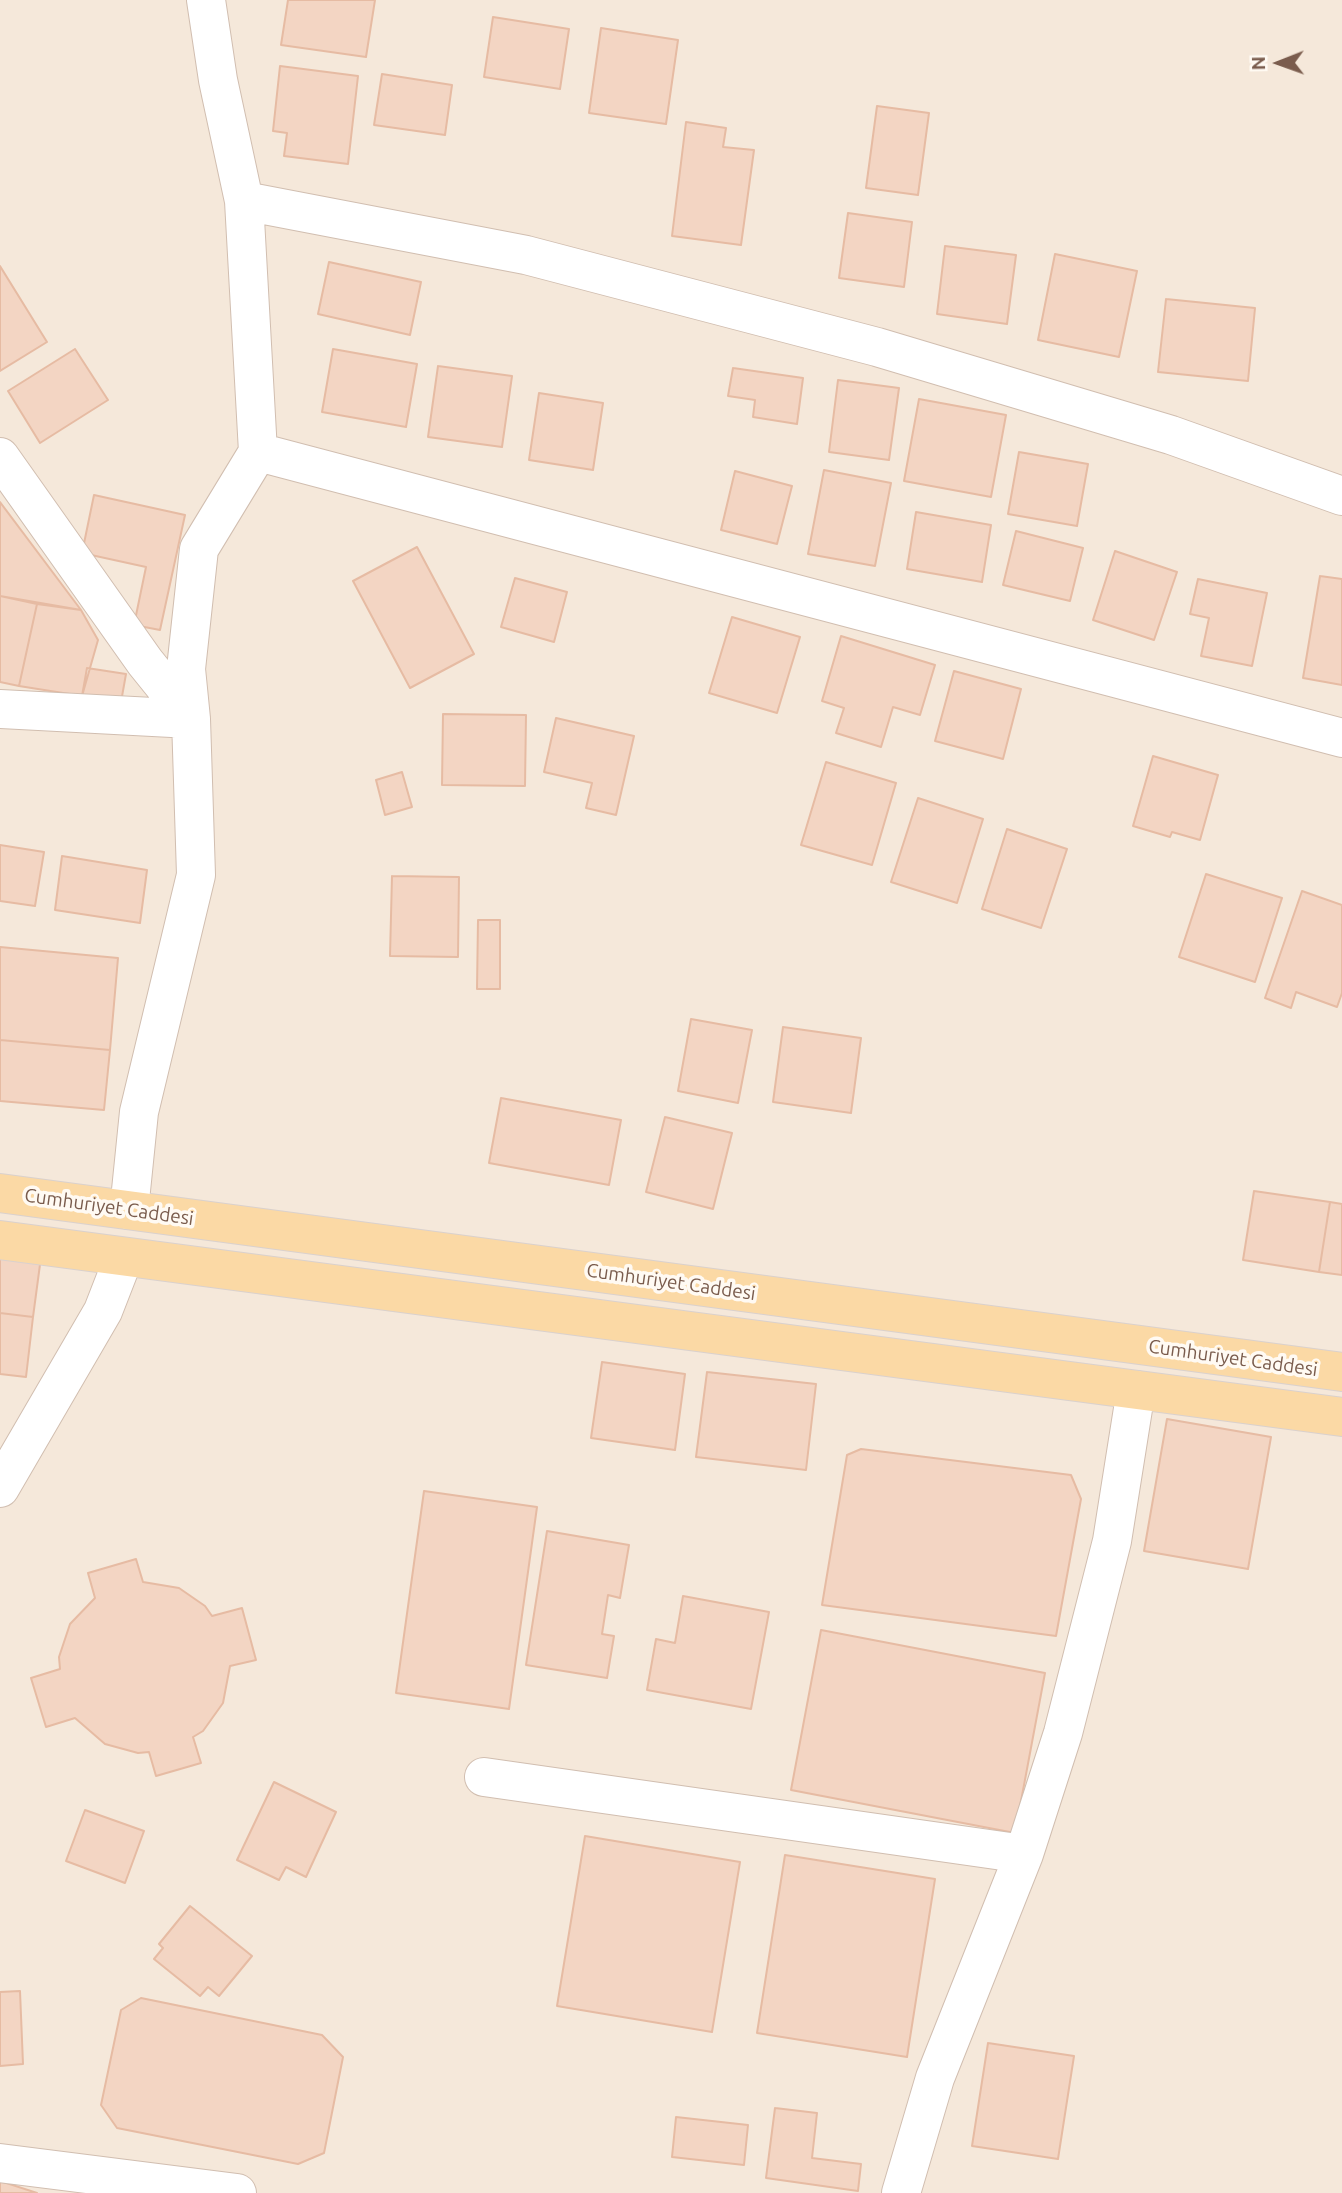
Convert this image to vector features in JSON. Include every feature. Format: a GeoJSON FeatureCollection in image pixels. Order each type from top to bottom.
{"type":"FeatureCollection","features":[{"type":"Feature","properties":{"kind":"main road","name":"Cumhuriyet Caddesi"},"geometry":{"type":"LineString","coordinates":[[0,1193],[1342,1372]]}},
{"type":"Feature","properties":{"kind":"main road"},"geometry":{"type":"LineString","coordinates":[[0,1240],[1342,1418]]}},
{"type":"Feature","properties":{"kind":"street"},"geometry":{"type":"LineString","coordinates":[[130,1210],[139,1112],[196,875],[191,719],[186,669],[199,550],[258,452],[244,201],[218,80],[206,0]]}},
{"type":"Feature","properties":{"kind":"street"},"geometry":{"type":"LineString","coordinates":[[244,201],[526,255],[877,347],[1171,435],[1342,496]]}},
{"type":"Feature","properties":{"kind":"street"},"geometry":{"type":"LineString","coordinates":[[258,452],[1342,738]]}},
{"type":"Feature","properties":{"kind":"street"},"geometry":{"type":"LineString","coordinates":[[0,457],[145,662],[191,719]]}},
{"type":"Feature","properties":{"kind":"street"},"geometry":{"type":"LineString","coordinates":[[0,709],[191,719]]}},
{"type":"Feature","properties":{"kind":"street"},"geometry":{"type":"LineString","coordinates":[[0,1488],[103,1311],[124,1257]]}},
{"type":"Feature","properties":{"kind":"street"},"geometry":{"type":"LineString","coordinates":[[901,2193],[935,2078],[1024,1854],[1063,1733],[1112,1541],[1136,1390]]}},
{"type":"Feature","properties":{"kind":"street"},"geometry":{"type":"LineString","coordinates":[[484,1777],[1024,1854]]}},
{"type":"Feature","properties":{"kind":"street"},"geometry":{"type":"LineString","coordinates":[[0,2163],[237,2193]]}},
{"type":"Feature","properties":{"kind":"shaded area"},"geometry":{"type":"Polygon","coordinates":[[[0,0],[1342,0],[1342,2193],[0,2193],[0,0]]]}},
{"type":"Feature","properties":{"kind":"building"},"geometry":{"type":"Polygon","coordinates":[[[288,0],[375,0],[366,57],[281,45],[288,0]]]}},
{"type":"Feature","properties":{"kind":"building"},"geometry":{"type":"Polygon","coordinates":[[[493,17],[569,29],[560,89],[484,77],[493,17]]]}},
{"type":"Feature","properties":{"kind":"building"},"geometry":{"type":"Polygon","coordinates":[[[601,28],[678,40],[666,124],[589,113],[601,28]]]}},
{"type":"Feature","properties":{"kind":"building"},"geometry":{"type":"Polygon","coordinates":[[[280,66],[358,76],[348,164],[284,156],[287,133],[273,131],[280,66]]]}},
{"type":"Feature","properties":{"kind":"building"},"geometry":{"type":"Polygon","coordinates":[[[382,74],[452,85],[445,135],[374,125],[382,74]]]}},
{"type":"Feature","properties":{"kind":"building"},"geometry":{"type":"Polygon","coordinates":[[[877,106],[929,113],[918,195],[866,188],[877,106]]]}},
{"type":"Feature","properties":{"kind":"building"},"geometry":{"type":"Polygon","coordinates":[[[686,122],[726,128],[723,147],[754,150],[741,245],[672,236],[686,122]]]}},
{"type":"Feature","properties":{"kind":"building"},"geometry":{"type":"Polygon","coordinates":[[[848,213],[912,222],[904,287],[839,278],[848,213]]]}},
{"type":"Feature","properties":{"kind":"building"},"geometry":{"type":"Polygon","coordinates":[[[945,246],[1016,255],[1007,324],[937,314],[945,246]]]}},
{"type":"Feature","properties":{"kind":"building"},"geometry":{"type":"Polygon","coordinates":[[[1055,254],[1137,271],[1119,357],[1038,340],[1055,254]]]}},
{"type":"Feature","properties":{"kind":"building"},"geometry":{"type":"Polygon","coordinates":[[[329,262],[421,282],[410,335],[318,314],[329,262]]]}},
{"type":"Feature","properties":{"kind":"building"},"geometry":{"type":"Polygon","coordinates":[[[0,266],[47,342],[0,371],[0,266]]]}},
{"type":"Feature","properties":{"kind":"building"},"geometry":{"type":"Polygon","coordinates":[[[1166,299],[1255,308],[1248,381],[1158,372],[1166,299]]]}},
{"type":"Feature","properties":{"kind":"building"},"geometry":{"type":"Polygon","coordinates":[[[75,349],[108,400],[40,443],[8,391],[75,349]]]}},
{"type":"Feature","properties":{"kind":"building"},"geometry":{"type":"Polygon","coordinates":[[[333,349],[417,364],[406,427],[322,412],[333,349]]]}},
{"type":"Feature","properties":{"kind":"building"},"geometry":{"type":"Polygon","coordinates":[[[438,366],[512,376],[502,447],[428,437],[438,366]]]}},
{"type":"Feature","properties":{"kind":"building"},"geometry":{"type":"Polygon","coordinates":[[[733,368],[803,378],[797,424],[753,417],[755,400],[728,396],[733,368]]]}},
{"type":"Feature","properties":{"kind":"building"},"geometry":{"type":"Polygon","coordinates":[[[838,380],[899,388],[889,460],[829,452],[838,380]]]}},
{"type":"Feature","properties":{"kind":"building"},"geometry":{"type":"Polygon","coordinates":[[[539,393],[603,403],[593,470],[529,460],[539,393]]]}},
{"type":"Feature","properties":{"kind":"building"},"geometry":{"type":"Polygon","coordinates":[[[919,399],[1006,415],[991,497],[904,481],[919,399]]]}},
{"type":"Feature","properties":{"kind":"building"},"geometry":{"type":"Polygon","coordinates":[[[1019,452],[1088,464],[1077,526],[1008,514],[1019,452]]]}},
{"type":"Feature","properties":{"kind":"building"},"geometry":{"type":"Polygon","coordinates":[[[824,470],[891,483],[875,566],[808,554],[824,470]]]}},
{"type":"Feature","properties":{"kind":"building"},"geometry":{"type":"Polygon","coordinates":[[[735,471],[792,486],[777,544],[721,530],[735,471]]]}},
{"type":"Feature","properties":{"kind":"building"},"geometry":{"type":"Polygon","coordinates":[[[94,495],[185,515],[160,630],[134,625],[146,567],[82,553],[94,495]]]}},
{"type":"Feature","properties":{"kind":"building"},"geometry":{"type":"Polygon","coordinates":[[[0,502],[81,610],[0,596],[0,502]]]}},
{"type":"Feature","properties":{"kind":"building"},"geometry":{"type":"Polygon","coordinates":[[[916,512],[991,525],[982,582],[907,569],[916,512]]]}},
{"type":"Feature","properties":{"kind":"building"},"geometry":{"type":"Polygon","coordinates":[[[1016,531],[1083,548],[1070,601],[1003,585],[1016,531]]]}},
{"type":"Feature","properties":{"kind":"building"},"geometry":{"type":"Polygon","coordinates":[[[417,547],[474,654],[410,688],[353,581],[417,547]]]}},
{"type":"Feature","properties":{"kind":"building"},"geometry":{"type":"Polygon","coordinates":[[[1115,551],[1177,572],[1154,640],[1093,620],[1115,551]]]}},
{"type":"Feature","properties":{"kind":"building"},"geometry":{"type":"Polygon","coordinates":[[[1320,576],[1342,579],[1342,685],[1303,678],[1320,576]]]}},
{"type":"Feature","properties":{"kind":"building"},"geometry":{"type":"Polygon","coordinates":[[[515,578],[567,592],[554,642],[501,627],[515,578]]]}},
{"type":"Feature","properties":{"kind":"building"},"geometry":{"type":"Polygon","coordinates":[[[1198,579],[1267,593],[1252,666],[1201,656],[1209,618],[1190,614],[1198,579]]]}},
{"type":"Feature","properties":{"kind":"building"},"geometry":{"type":"Polygon","coordinates":[[[0,596],[37,604],[19,686],[0,682],[0,596]]]}},
{"type":"Feature","properties":{"kind":"building"},"geometry":{"type":"Polygon","coordinates":[[[37,604],[81,610],[98,640],[82,696],[19,686],[37,604]]]}},
{"type":"Feature","properties":{"kind":"building"},"geometry":{"type":"Polygon","coordinates":[[[732,617],[800,637],[777,713],[709,693],[732,617]]]}},
{"type":"Feature","properties":{"kind":"building"},"geometry":{"type":"Polygon","coordinates":[[[841,636],[935,665],[920,715],[893,707],[881,747],[836,733],[844,708],[822,701],[841,636]]]}},
{"type":"Feature","properties":{"kind":"building"},"geometry":{"type":"Polygon","coordinates":[[[87,668],[126,674],[121,702],[82,696],[87,668]]]}},
{"type":"Feature","properties":{"kind":"building"},"geometry":{"type":"Polygon","coordinates":[[[954,671],[1021,689],[1003,759],[935,741],[954,671]]]}},
{"type":"Feature","properties":{"kind":"building"},"geometry":{"type":"Polygon","coordinates":[[[443,714],[526,715],[525,786],[442,785],[443,714]]]}},
{"type":"Feature","properties":{"kind":"building"},"geometry":{"type":"Polygon","coordinates":[[[556,718],[634,736],[616,815],[586,808],[592,783],[544,772],[556,718]]]}},
{"type":"Feature","properties":{"kind":"building"},"geometry":{"type":"Polygon","coordinates":[[[1153,756],[1218,775],[1200,840],[1172,832],[1170,837],[1133,826],[1153,756]]]}},
{"type":"Feature","properties":{"kind":"building"},"geometry":{"type":"Polygon","coordinates":[[[826,762],[896,783],[872,865],[801,845],[826,762]]]}},
{"type":"Feature","properties":{"kind":"building"},"geometry":{"type":"Polygon","coordinates":[[[402,772],[412,807],[385,815],[376,780],[402,772]]]}},
{"type":"Feature","properties":{"kind":"building"},"geometry":{"type":"Polygon","coordinates":[[[918,798],[983,819],[957,903],[891,882],[918,798]]]}},
{"type":"Feature","properties":{"kind":"building"},"geometry":{"type":"Polygon","coordinates":[[[1007,829],[1067,849],[1041,928],[982,909],[1007,829]]]}},
{"type":"Feature","properties":{"kind":"building"},"geometry":{"type":"Polygon","coordinates":[[[0,845],[44,852],[35,906],[0,901],[0,845]]]}},
{"type":"Feature","properties":{"kind":"building"},"geometry":{"type":"Polygon","coordinates":[[[62,856],[147,870],[140,923],[55,910],[62,856]]]}},
{"type":"Feature","properties":{"kind":"building"},"geometry":{"type":"Polygon","coordinates":[[[1206,874],[1282,898],[1255,982],[1179,957],[1206,874]]]}},
{"type":"Feature","properties":{"kind":"building"},"geometry":{"type":"Polygon","coordinates":[[[392,876],[459,877],[458,957],[390,956],[392,876]]]}},
{"type":"Feature","properties":{"kind":"building"},"geometry":{"type":"Polygon","coordinates":[[[1302,891],[1342,905],[1342,993],[1337,1007],[1296,992],[1291,1008],[1265,998],[1302,891]]]}},
{"type":"Feature","properties":{"kind":"building"},"geometry":{"type":"Polygon","coordinates":[[[478,920],[500,920],[500,989],[477,989],[478,920]]]}},
{"type":"Feature","properties":{"kind":"building"},"geometry":{"type":"Polygon","coordinates":[[[0,947],[118,958],[110,1050],[0,1040],[0,947]]]}},
{"type":"Feature","properties":{"kind":"building"},"geometry":{"type":"Polygon","coordinates":[[[691,1019],[752,1030],[738,1103],[678,1091],[691,1019]]]}},
{"type":"Feature","properties":{"kind":"building"},"geometry":{"type":"Polygon","coordinates":[[[783,1027],[861,1038],[851,1113],[773,1102],[783,1027]]]}},
{"type":"Feature","properties":{"kind":"building"},"geometry":{"type":"Polygon","coordinates":[[[0,1040],[110,1050],[104,1110],[0,1101],[0,1040]]]}},
{"type":"Feature","properties":{"kind":"building"},"geometry":{"type":"Polygon","coordinates":[[[501,1098],[621,1120],[609,1185],[489,1163],[501,1098]]]}},
{"type":"Feature","properties":{"kind":"building"},"geometry":{"type":"Polygon","coordinates":[[[665,1117],[732,1133],[713,1209],[646,1192],[665,1117]]]}},
{"type":"Feature","properties":{"kind":"building"},"geometry":{"type":"Polygon","coordinates":[[[1254,1191],[1330,1202],[1319,1272],[1243,1260],[1254,1191]]]}},
{"type":"Feature","properties":{"kind":"building"},"geometry":{"type":"Polygon","coordinates":[[[1330,1202],[1342,1204],[1342,1275],[1319,1272],[1330,1202]]]}},
{"type":"Feature","properties":{"kind":"building"},"geometry":{"type":"Polygon","coordinates":[[[0,1251],[41,1257],[33,1317],[0,1313],[0,1251]]]}},
{"type":"Feature","properties":{"kind":"building"},"geometry":{"type":"Polygon","coordinates":[[[0,1313],[33,1317],[26,1377],[0,1374],[0,1313]]]}},
{"type":"Feature","properties":{"kind":"building"},"geometry":{"type":"Polygon","coordinates":[[[602,1362],[685,1374],[675,1450],[591,1438],[602,1362]]]}},
{"type":"Feature","properties":{"kind":"building"},"geometry":{"type":"Polygon","coordinates":[[[707,1372],[816,1384],[806,1470],[696,1457],[707,1372]]]}},
{"type":"Feature","properties":{"kind":"building"},"geometry":{"type":"Polygon","coordinates":[[[1167,1419],[1271,1437],[1248,1569],[1144,1551],[1167,1419]]]}},
{"type":"Feature","properties":{"kind":"building"},"geometry":{"type":"Polygon","coordinates":[[[861,1449],[1071,1475],[1081,1499],[1056,1636],[822,1605],[847,1455],[861,1449]]]}},
{"type":"Feature","properties":{"kind":"building"},"geometry":{"type":"Polygon","coordinates":[[[424,1491],[537,1507],[509,1709],[396,1693],[424,1491]]]}},
{"type":"Feature","properties":{"kind":"building"},"geometry":{"type":"Polygon","coordinates":[[[547,1531],[629,1545],[620,1598],[608,1595],[602,1634],[614,1636],[607,1678],[526,1665],[547,1531]]]}},
{"type":"Feature","properties":{"kind":"building"},"geometry":{"type":"Polygon","coordinates":[[[136,1559],[143,1582],[179,1588],[205,1606],[212,1616],[242,1608],[256,1660],[230,1666],[223,1703],[203,1731],[193,1737],[201,1763],[156,1776],[149,1752],[138,1753],[105,1744],[75,1718],[46,1727],[31,1678],[60,1669],[59,1657],[70,1624],[95,1598],[88,1573],[136,1559]]]}},
{"type":"Feature","properties":{"kind":"building"},"geometry":{"type":"Polygon","coordinates":[[[683,1596],[769,1612],[751,1709],[647,1690],[656,1639],[675,1643],[683,1596]]]}},
{"type":"Feature","properties":{"kind":"building"},"geometry":{"type":"Polygon","coordinates":[[[821,1630],[1045,1673],[1015,1833],[791,1790],[821,1630]]]}},
{"type":"Feature","properties":{"kind":"building"},"geometry":{"type":"Polygon","coordinates":[[[274,1782],[336,1812],[306,1877],[286,1867],[279,1880],[237,1860],[274,1782]]]}},
{"type":"Feature","properties":{"kind":"building"},"geometry":{"type":"Polygon","coordinates":[[[85,1810],[144,1831],[125,1883],[66,1861],[85,1810]]]}},
{"type":"Feature","properties":{"kind":"building"},"geometry":{"type":"Polygon","coordinates":[[[585,1836],[740,1862],[712,2032],[557,2006],[585,1836]]]}},
{"type":"Feature","properties":{"kind":"building"},"geometry":{"type":"Polygon","coordinates":[[[785,1855],[935,1879],[907,2057],[757,2033],[785,1855]]]}},
{"type":"Feature","properties":{"kind":"building"},"geometry":{"type":"Polygon","coordinates":[[[190,1906],[252,1956],[219,1996],[208,1987],[200,1996],[154,1959],[163,1948],[159,1944],[190,1906]]]}},
{"type":"Feature","properties":{"kind":"building"},"geometry":{"type":"Polygon","coordinates":[[[20,1991],[23,2064],[0,2066],[0,1992],[20,1991]]]}},
{"type":"Feature","properties":{"kind":"building"},"geometry":{"type":"Polygon","coordinates":[[[141,1998],[322,2035],[343,2057],[324,2153],[298,2164],[117,2128],[101,2105],[121,2010],[141,1998]]]}},
{"type":"Feature","properties":{"kind":"building"},"geometry":{"type":"Polygon","coordinates":[[[988,2043],[1074,2056],[1058,2159],[972,2146],[988,2043]]]}},
{"type":"Feature","properties":{"kind":"building"},"geometry":{"type":"Polygon","coordinates":[[[775,2108],[817,2113],[812,2158],[861,2164],[858,2191],[766,2178],[775,2108]]]}},
{"type":"Feature","properties":{"kind":"building"},"geometry":{"type":"Polygon","coordinates":[[[676,2117],[748,2125],[744,2165],[672,2157],[676,2117]]]}},
{"type":"Feature","properties":{"kind":"building"},"geometry":{"type":"Polygon","coordinates":[[[0,2181],[37,2193],[0,2193],[0,2181]]]}}]}
